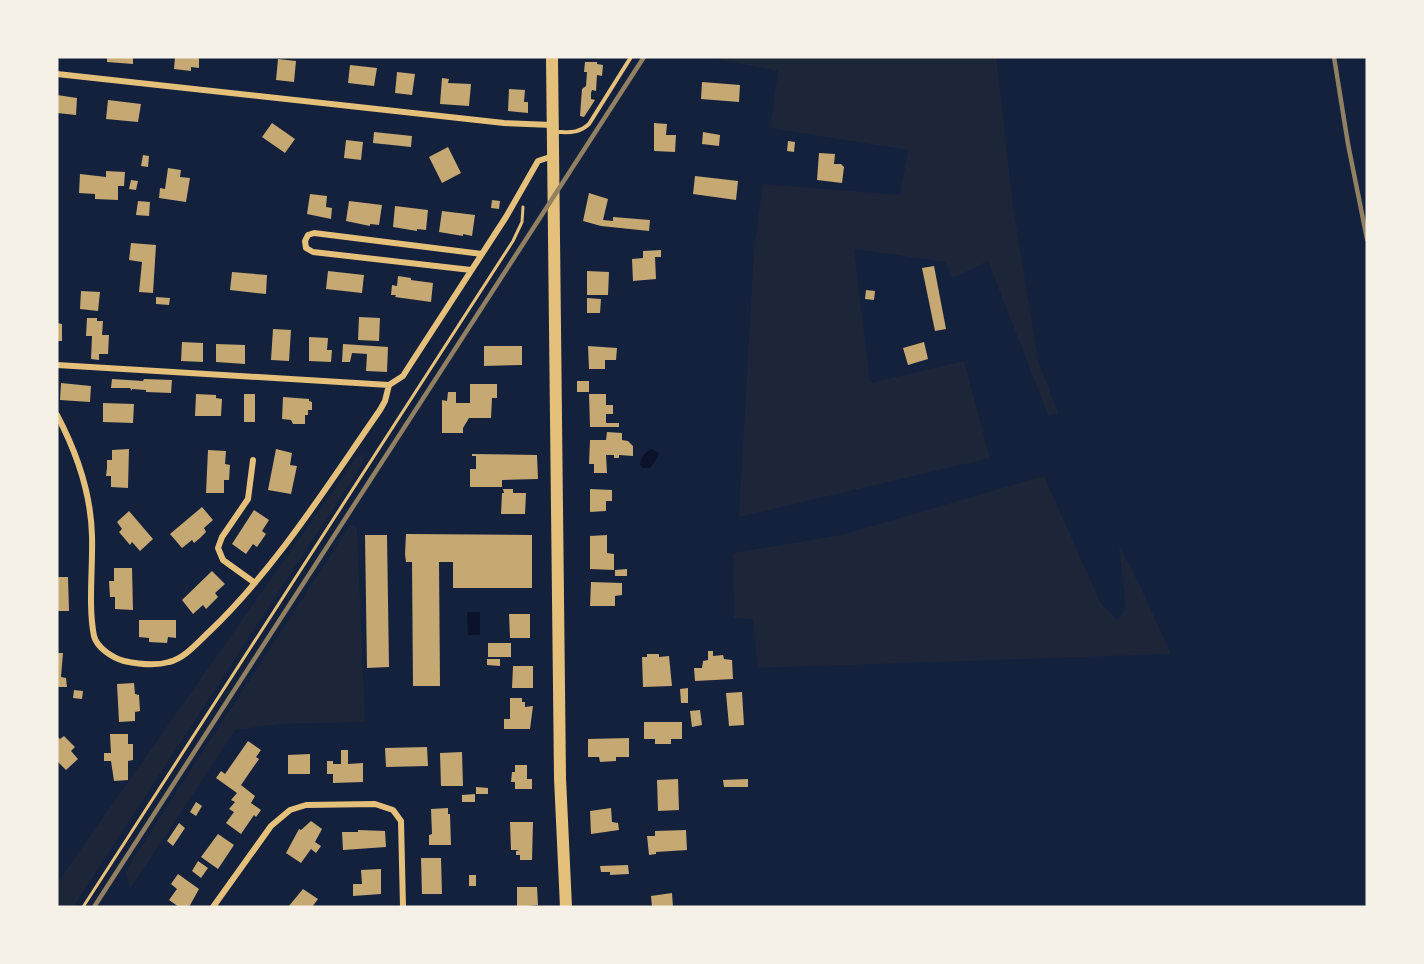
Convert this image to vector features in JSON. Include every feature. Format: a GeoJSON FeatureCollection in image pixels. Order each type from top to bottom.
{"type":"FeatureCollection","features":[{"type":"Feature","properties":{"kind":"main road"},"geometry":{"type":"LineString","coordinates":[[552,57],[560,778],[566,907]]}},
{"type":"Feature","properties":{"kind":"street"},"geometry":{"type":"LineString","coordinates":[[57,74],[552,128]]}},
{"type":"Feature","properties":{"kind":"street"},"geometry":{"type":"LineString","coordinates":[[57,364],[389,385],[403,376],[521,194],[538,161],[553,156]]}},
{"type":"Feature","properties":{"kind":"street"},"geometry":{"type":"LineString","coordinates":[[471,270],[313,252],[306,248],[304,241],[308,235],[314,233],[482,254]]}},
{"type":"Feature","properties":{"kind":"street"},"geometry":{"type":"LineString","coordinates":[[57,415],[76,457],[86,488],[92,534],[94,638],[106,652],[120,660],[135,663],[170,662],[192,648],[255,583],[380,410],[389,385]]}},
{"type":"Feature","properties":{"kind":"street"},"geometry":{"type":"LineString","coordinates":[[253,460],[248,500],[222,537],[218,548],[223,560],[255,583]]}},
{"type":"Feature","properties":{"kind":"street"},"geometry":{"type":"LineString","coordinates":[[213,907],[271,826],[290,810],[306,805],[375,804],[393,810],[401,821],[403,907]]}},
{"type":"Feature","properties":{"kind":"lane"},"geometry":{"type":"LineString","coordinates":[[552,128],[576,132],[589,124],[631,57]]}},
{"type":"Feature","properties":{"kind":"path"},"geometry":{"type":"LineString","coordinates":[[83,907],[513,241],[524,214],[521,194]]}},
{"type":"Feature","properties":{"kind":"shaded area"},"geometry":{"type":"Polygon","coordinates":[[[707,57],[996,57],[1013,207],[1038,360],[1058,413],[1048,415],[988,261],[953,278],[945,262],[854,249],[870,383],[964,361],[990,458],[739,517],[754,249],[763,184],[900,195],[908,150],[770,128],[778,71],[707,57]]]}},
{"type":"Feature","properties":{"kind":"shaded area"},"geometry":{"type":"Polygon","coordinates":[[[652,449],[659,453],[658,457],[650,468],[643,468],[640,465],[642,458],[652,449]]]}},
{"type":"Feature","properties":{"kind":"shaded area"},"geometry":{"type":"Polygon","coordinates":[[[364,454],[362,464],[73,907],[57,907],[57,883],[356,458],[364,454]]]}},
{"type":"Feature","properties":{"kind":"shaded area"},"geometry":{"type":"Polygon","coordinates":[[[1044,476],[1101,604],[1118,620],[1126,608],[1119,546],[1171,654],[758,668],[753,619],[734,618],[733,553],[841,535],[1044,476]]]}},
{"type":"Feature","properties":{"kind":"shaded area"},"geometry":{"type":"Polygon","coordinates":[[[351,524],[357,528],[365,722],[279,724],[235,730],[130,889],[126,870],[351,524]]]}},
{"type":"Feature","properties":{"kind":"shaded area"},"geometry":{"type":"Polygon","coordinates":[[[467,612],[480,612],[480,635],[468,635],[467,612]]]}},
{"type":"Feature","properties":{"kind":"building"},"geometry":{"type":"Polygon","coordinates":[[[107,57],[133,57],[133,64],[107,62],[107,57]]]}},
{"type":"Feature","properties":{"kind":"building"},"geometry":{"type":"Polygon","coordinates":[[[175,57],[199,58],[199,68],[191,67],[191,71],[174,69],[175,57]]]}},
{"type":"Feature","properties":{"kind":"building"},"geometry":{"type":"Polygon","coordinates":[[[278,59],[296,61],[294,82],[276,80],[278,59]]]}},
{"type":"Feature","properties":{"kind":"building"},"geometry":{"type":"Polygon","coordinates":[[[585,62],[597,62],[603,65],[602,76],[597,75],[596,91],[592,90],[591,93],[591,99],[595,100],[584,117],[580,116],[582,89],[586,86],[585,62]]]}},
{"type":"Feature","properties":{"kind":"building"},"geometry":{"type":"Polygon","coordinates":[[[350,65],[377,68],[374,86],[348,83],[350,65]]]}},
{"type":"Feature","properties":{"kind":"building"},"geometry":{"type":"Polygon","coordinates":[[[397,72],[415,74],[412,95],[395,93],[397,72]]]}},
{"type":"Feature","properties":{"kind":"building"},"geometry":{"type":"Polygon","coordinates":[[[442,78],[449,79],[448,83],[471,84],[469,106],[440,104],[442,78]]]}},
{"type":"Feature","properties":{"kind":"building"},"geometry":{"type":"Polygon","coordinates":[[[702,82],[740,85],[739,102],[701,99],[702,82]]]}},
{"type":"Feature","properties":{"kind":"building"},"geometry":{"type":"Polygon","coordinates":[[[509,89],[525,90],[524,102],[528,102],[528,113],[508,111],[509,89]]]}},
{"type":"Feature","properties":{"kind":"building"},"geometry":{"type":"Polygon","coordinates":[[[57,95],[77,98],[76,115],[57,113],[57,95]]]}},
{"type":"Feature","properties":{"kind":"building"},"geometry":{"type":"Polygon","coordinates":[[[108,100],[141,104],[138,122],[106,119],[108,100]]]}},
{"type":"Feature","properties":{"kind":"building"},"geometry":{"type":"Polygon","coordinates":[[[272,123],[295,139],[285,153],[262,137],[272,123]]]}},
{"type":"Feature","properties":{"kind":"building"},"geometry":{"type":"Polygon","coordinates":[[[654,123],[667,124],[666,135],[676,135],[675,152],[654,151],[654,123]]]}},
{"type":"Feature","properties":{"kind":"building"},"geometry":{"type":"Polygon","coordinates":[[[374,132],[412,136],[411,147],[373,143],[374,132]]]}},
{"type":"Feature","properties":{"kind":"building"},"geometry":{"type":"Polygon","coordinates":[[[703,132],[720,135],[719,146],[702,144],[703,132]]]}},
{"type":"Feature","properties":{"kind":"building"},"geometry":{"type":"Polygon","coordinates":[[[346,140],[363,142],[361,160],[344,158],[346,140]]]}},
{"type":"Feature","properties":{"kind":"building"},"geometry":{"type":"Polygon","coordinates":[[[788,141],[795,142],[794,152],[787,151],[788,141]]]}},
{"type":"Feature","properties":{"kind":"building"},"geometry":{"type":"Polygon","coordinates":[[[448,147],[461,173],[442,183],[429,157],[448,147]]]}},
{"type":"Feature","properties":{"kind":"building"},"geometry":{"type":"Polygon","coordinates":[[[819,153],[835,154],[834,164],[841,164],[844,167],[842,183],[817,180],[819,153]]]}},
{"type":"Feature","properties":{"kind":"building"},"geometry":{"type":"Polygon","coordinates":[[[143,155],[149,156],[148,167],[141,166],[143,155]]]}},
{"type":"Feature","properties":{"kind":"building"},"geometry":{"type":"Polygon","coordinates":[[[168,168],[181,170],[180,177],[190,178],[186,202],[159,198],[160,188],[165,189],[168,168]]]}},
{"type":"Feature","properties":{"kind":"building"},"geometry":{"type":"Polygon","coordinates":[[[106,171],[125,172],[124,186],[118,186],[118,200],[95,199],[95,194],[79,193],[80,174],[106,177],[106,171]]]}},
{"type":"Feature","properties":{"kind":"building"},"geometry":{"type":"Polygon","coordinates":[[[695,176],[738,181],[736,200],[693,194],[695,176]]]}},
{"type":"Feature","properties":{"kind":"building"},"geometry":{"type":"Polygon","coordinates":[[[131,180],[138,181],[136,190],[129,189],[131,180]]]}},
{"type":"Feature","properties":{"kind":"building"},"geometry":{"type":"Polygon","coordinates":[[[589,193],[608,199],[603,220],[613,221],[613,217],[650,220],[649,231],[601,226],[583,221],[589,193]]]}},
{"type":"Feature","properties":{"kind":"building"},"geometry":{"type":"Polygon","coordinates":[[[310,194],[327,196],[326,207],[332,208],[331,219],[307,214],[310,194]]]}},
{"type":"Feature","properties":{"kind":"building"},"geometry":{"type":"Polygon","coordinates":[[[492,200],[500,201],[499,209],[491,208],[492,200]]]}},
{"type":"Feature","properties":{"kind":"building"},"geometry":{"type":"Polygon","coordinates":[[[138,201],[150,202],[149,216],[136,215],[138,201]]]}},
{"type":"Feature","properties":{"kind":"building"},"geometry":{"type":"Polygon","coordinates":[[[349,201],[382,205],[379,225],[370,224],[370,226],[346,221],[349,201]]]}},
{"type":"Feature","properties":{"kind":"building"},"geometry":{"type":"Polygon","coordinates":[[[395,206],[428,210],[426,230],[417,229],[417,231],[393,227],[395,206]]]}},
{"type":"Feature","properties":{"kind":"building"},"geometry":{"type":"Polygon","coordinates":[[[442,211],[475,215],[472,236],[439,232],[442,211]]]}},
{"type":"Feature","properties":{"kind":"building"},"geometry":{"type":"Polygon","coordinates":[[[131,243],[156,245],[153,293],[139,292],[142,262],[129,260],[131,243]]]}},
{"type":"Feature","properties":{"kind":"building"},"geometry":{"type":"Polygon","coordinates":[[[661,250],[661,257],[655,257],[656,279],[633,281],[632,259],[643,258],[643,251],[661,250]]]}},
{"type":"Feature","properties":{"kind":"building"},"geometry":{"type":"Polygon","coordinates":[[[934,266],[946,329],[935,331],[922,268],[934,266]]]}},
{"type":"Feature","properties":{"kind":"building"},"geometry":{"type":"Polygon","coordinates":[[[328,271],[364,275],[362,293],[326,289],[328,271]]]}},
{"type":"Feature","properties":{"kind":"building"},"geometry":{"type":"Polygon","coordinates":[[[587,271],[609,272],[608,295],[587,295],[587,271]]]}},
{"type":"Feature","properties":{"kind":"building"},"geometry":{"type":"Polygon","coordinates":[[[232,272],[267,275],[266,294],[230,290],[232,272]]]}},
{"type":"Feature","properties":{"kind":"building"},"geometry":{"type":"Polygon","coordinates":[[[398,276],[433,283],[431,302],[391,295],[392,285],[397,286],[398,276]]]}},
{"type":"Feature","properties":{"kind":"building"},"geometry":{"type":"Polygon","coordinates":[[[866,290],[875,291],[874,300],[865,299],[866,290]]]}},
{"type":"Feature","properties":{"kind":"building"},"geometry":{"type":"Polygon","coordinates":[[[81,291],[100,292],[98,311],[80,309],[81,291]]]}},
{"type":"Feature","properties":{"kind":"building"},"geometry":{"type":"Polygon","coordinates":[[[156,297],[170,298],[169,305],[156,304],[156,297]]]}},
{"type":"Feature","properties":{"kind":"building"},"geometry":{"type":"Polygon","coordinates":[[[587,298],[601,299],[600,313],[587,313],[587,298]]]}},
{"type":"Feature","properties":{"kind":"building"},"geometry":{"type":"Polygon","coordinates":[[[359,317],[380,318],[379,341],[358,340],[359,317]]]}},
{"type":"Feature","properties":{"kind":"building"},"geometry":{"type":"Polygon","coordinates":[[[87,318],[97,318],[97,321],[103,321],[102,335],[109,335],[108,354],[99,354],[99,360],[91,359],[92,336],[86,336],[87,318]]]}},
{"type":"Feature","properties":{"kind":"building"},"geometry":{"type":"Polygon","coordinates":[[[57,323],[62,324],[62,341],[57,341],[57,323]]]}},
{"type":"Feature","properties":{"kind":"building"},"geometry":{"type":"Polygon","coordinates":[[[273,329],[291,330],[289,361],[271,360],[273,329]]]}},
{"type":"Feature","properties":{"kind":"building"},"geometry":{"type":"Polygon","coordinates":[[[309,337],[328,338],[327,350],[332,350],[331,362],[309,361],[309,337]]]}},
{"type":"Feature","properties":{"kind":"building"},"geometry":{"type":"Polygon","coordinates":[[[182,342],[203,343],[203,362],[181,361],[182,342]]]}},
{"type":"Feature","properties":{"kind":"building"},"geometry":{"type":"Polygon","coordinates":[[[924,342],[928,359],[908,365],[903,348],[924,342]]]}},
{"type":"Feature","properties":{"kind":"building"},"geometry":{"type":"Polygon","coordinates":[[[216,344],[245,345],[245,364],[216,362],[216,344]]]}},
{"type":"Feature","properties":{"kind":"building"},"geometry":{"type":"Polygon","coordinates":[[[343,344],[388,347],[387,372],[366,371],[367,354],[352,353],[350,362],[342,362],[343,344]]]}},
{"type":"Feature","properties":{"kind":"building"},"geometry":{"type":"Polygon","coordinates":[[[484,346],[522,346],[522,365],[484,366],[484,346]]]}},
{"type":"Feature","properties":{"kind":"building"},"geometry":{"type":"Polygon","coordinates":[[[588,346],[617,348],[616,360],[605,360],[605,369],[589,369],[588,346]]]}},
{"type":"Feature","properties":{"kind":"building"},"geometry":{"type":"Polygon","coordinates":[[[112,379],[172,380],[171,393],[111,388],[112,379]]]}},
{"type":"Feature","properties":{"kind":"building"},"geometry":{"type":"Polygon","coordinates":[[[577,381],[589,381],[589,392],[577,392],[577,381]]]}},
{"type":"Feature","properties":{"kind":"building"},"geometry":{"type":"Polygon","coordinates":[[[61,383],[91,386],[90,402],[60,400],[61,383]]]}},
{"type":"Feature","properties":{"kind":"building"},"geometry":{"type":"Polygon","coordinates":[[[470,384],[497,384],[497,398],[492,398],[491,418],[469,418],[463,428],[463,433],[442,433],[442,400],[447,401],[448,392],[456,392],[456,403],[470,403],[470,384]]]}},
{"type":"Feature","properties":{"kind":"building"},"geometry":{"type":"Polygon","coordinates":[[[196,394],[216,395],[216,398],[222,399],[221,416],[195,416],[196,394]]]}},
{"type":"Feature","properties":{"kind":"building"},"geometry":{"type":"Polygon","coordinates":[[[244,394],[255,394],[255,422],[244,422],[244,394]]]}},
{"type":"Feature","properties":{"kind":"building"},"geometry":{"type":"Polygon","coordinates":[[[589,394],[606,394],[606,405],[613,405],[613,414],[606,414],[606,423],[619,423],[619,427],[590,427],[589,394]]]}},
{"type":"Feature","properties":{"kind":"building"},"geometry":{"type":"Polygon","coordinates":[[[283,397],[309,399],[312,402],[312,410],[308,410],[308,415],[305,415],[305,424],[293,424],[291,420],[282,419],[283,397]]]}},
{"type":"Feature","properties":{"kind":"building"},"geometry":{"type":"Polygon","coordinates":[[[103,403],[134,404],[133,423],[103,422],[103,403]]]}},
{"type":"Feature","properties":{"kind":"building"},"geometry":{"type":"Polygon","coordinates":[[[607,432],[622,433],[622,440],[628,441],[633,446],[633,456],[619,455],[619,458],[614,458],[614,455],[606,455],[607,473],[594,473],[594,464],[589,464],[590,440],[606,440],[607,432]]]}},
{"type":"Feature","properties":{"kind":"building"},"geometry":{"type":"Polygon","coordinates":[[[129,449],[128,488],[111,487],[111,476],[106,476],[107,460],[112,460],[112,450],[129,449]]]}},
{"type":"Feature","properties":{"kind":"building"},"geometry":{"type":"Polygon","coordinates":[[[276,449],[292,453],[290,465],[297,466],[291,494],[268,490],[276,449]]]}},
{"type":"Feature","properties":{"kind":"building"},"geometry":{"type":"Polygon","coordinates":[[[208,450],[226,451],[225,464],[230,465],[229,480],[224,480],[224,493],[206,493],[208,450]]]}},
{"type":"Feature","properties":{"kind":"building"},"geometry":{"type":"Polygon","coordinates":[[[472,454],[537,455],[538,479],[502,480],[502,487],[470,487],[470,469],[476,469],[476,456],[472,454]]]}},
{"type":"Feature","properties":{"kind":"building"},"geometry":{"type":"Polygon","coordinates":[[[503,489],[513,489],[513,493],[526,493],[525,514],[501,514],[503,489]]]}},
{"type":"Feature","properties":{"kind":"building"},"geometry":{"type":"Polygon","coordinates":[[[590,489],[612,490],[612,501],[606,501],[606,511],[590,512],[590,489]]]}},
{"type":"Feature","properties":{"kind":"building"},"geometry":{"type":"Polygon","coordinates":[[[202,507],[213,520],[204,528],[206,532],[200,538],[194,543],[192,540],[182,548],[170,534],[202,507]]]}},
{"type":"Feature","properties":{"kind":"building"},"geometry":{"type":"Polygon","coordinates":[[[254,510],[269,520],[262,531],[266,534],[257,547],[253,544],[246,554],[232,544],[254,510]]]}},
{"type":"Feature","properties":{"kind":"building"},"geometry":{"type":"Polygon","coordinates":[[[129,511],[153,539],[140,551],[132,542],[130,545],[119,532],[122,529],[117,522],[129,511]]]}},
{"type":"Feature","properties":{"kind":"building"},"geometry":{"type":"Polygon","coordinates":[[[406,534],[532,535],[532,588],[453,588],[453,562],[439,562],[440,686],[413,686],[412,562],[406,562],[406,534]]]}},
{"type":"Feature","properties":{"kind":"building"},"geometry":{"type":"Polygon","coordinates":[[[365,535],[387,535],[389,667],[367,668],[365,535]]]}},
{"type":"Feature","properties":{"kind":"building"},"geometry":{"type":"Polygon","coordinates":[[[607,535],[607,553],[614,554],[614,570],[590,569],[590,536],[607,535]]]}},
{"type":"Feature","properties":{"kind":"building"},"geometry":{"type":"Polygon","coordinates":[[[114,568],[132,568],[133,610],[115,609],[115,597],[110,597],[109,581],[114,581],[114,568]]]}},
{"type":"Feature","properties":{"kind":"building"},"geometry":{"type":"Polygon","coordinates":[[[627,569],[627,576],[615,576],[615,570],[627,569]]]}},
{"type":"Feature","properties":{"kind":"building"},"geometry":{"type":"Polygon","coordinates":[[[212,571],[225,584],[215,593],[218,597],[206,609],[203,605],[193,614],[182,600],[212,571]]]}},
{"type":"Feature","properties":{"kind":"building"},"geometry":{"type":"Polygon","coordinates":[[[57,577],[68,577],[69,611],[57,611],[57,577]]]}},
{"type":"Feature","properties":{"kind":"building"},"geometry":{"type":"Polygon","coordinates":[[[591,582],[622,583],[622,595],[615,596],[615,606],[590,606],[591,582]]]}},
{"type":"Feature","properties":{"kind":"building"},"geometry":{"type":"Polygon","coordinates":[[[509,614],[530,614],[530,638],[510,638],[509,614]]]}},
{"type":"Feature","properties":{"kind":"building"},"geometry":{"type":"Polygon","coordinates":[[[139,620],[176,620],[176,638],[168,637],[167,643],[149,642],[149,638],[139,637],[139,620]]]}},
{"type":"Feature","properties":{"kind":"building"},"geometry":{"type":"Polygon","coordinates":[[[488,643],[511,643],[511,657],[488,657],[488,643]]]}},
{"type":"Feature","properties":{"kind":"building"},"geometry":{"type":"Polygon","coordinates":[[[708,651],[713,651],[713,656],[723,655],[724,659],[732,660],[733,679],[695,681],[694,668],[702,668],[703,661],[708,660],[708,651]]]}},
{"type":"Feature","properties":{"kind":"building"},"geometry":{"type":"Polygon","coordinates":[[[57,653],[63,653],[61,677],[66,678],[67,687],[57,687],[57,653]]]}},
{"type":"Feature","properties":{"kind":"building"},"geometry":{"type":"Polygon","coordinates":[[[647,654],[659,654],[659,657],[669,656],[672,686],[643,687],[642,657],[647,657],[647,654]]]}},
{"type":"Feature","properties":{"kind":"building"},"geometry":{"type":"Polygon","coordinates":[[[487,659],[500,659],[500,666],[487,665],[487,659]]]}},
{"type":"Feature","properties":{"kind":"building"},"geometry":{"type":"Polygon","coordinates":[[[513,666],[533,666],[533,688],[512,688],[513,666]]]}},
{"type":"Feature","properties":{"kind":"building"},"geometry":{"type":"Polygon","coordinates":[[[134,683],[135,694],[139,695],[140,711],[135,712],[135,721],[119,722],[117,684],[134,683]]]}},
{"type":"Feature","properties":{"kind":"building"},"geometry":{"type":"Polygon","coordinates":[[[688,688],[688,703],[681,703],[680,689],[688,688]]]}},
{"type":"Feature","properties":{"kind":"building"},"geometry":{"type":"Polygon","coordinates":[[[74,690],[83,691],[82,699],[73,698],[74,690]]]}},
{"type":"Feature","properties":{"kind":"building"},"geometry":{"type":"Polygon","coordinates":[[[742,692],[744,725],[729,726],[726,693],[742,692]]]}},
{"type":"Feature","properties":{"kind":"building"},"geometry":{"type":"Polygon","coordinates":[[[510,698],[522,698],[525,707],[533,706],[530,729],[504,729],[504,719],[510,719],[510,698]]]}},
{"type":"Feature","properties":{"kind":"building"},"geometry":{"type":"Polygon","coordinates":[[[700,710],[702,725],[692,727],[690,711],[700,710]]]}},
{"type":"Feature","properties":{"kind":"building"},"geometry":{"type":"Polygon","coordinates":[[[644,722],[682,722],[682,739],[671,739],[671,744],[655,744],[655,739],[644,739],[644,722]]]}},
{"type":"Feature","properties":{"kind":"building"},"geometry":{"type":"Polygon","coordinates":[[[110,734],[128,734],[128,744],[133,744],[133,760],[128,761],[128,780],[114,781],[111,761],[104,761],[104,753],[111,753],[110,734]]]}},
{"type":"Feature","properties":{"kind":"building"},"geometry":{"type":"Polygon","coordinates":[[[57,736],[60,739],[64,736],[75,747],[71,751],[78,759],[66,770],[57,761],[57,736]]]}},
{"type":"Feature","properties":{"kind":"building"},"geometry":{"type":"Polygon","coordinates":[[[629,738],[629,757],[616,757],[616,761],[600,762],[599,757],[588,757],[588,739],[629,738]]]}},
{"type":"Feature","properties":{"kind":"building"},"geometry":{"type":"Polygon","coordinates":[[[248,741],[261,750],[256,757],[259,759],[241,785],[255,796],[251,803],[261,810],[256,817],[254,815],[241,834],[226,823],[234,812],[229,809],[235,802],[231,800],[237,793],[216,778],[221,771],[225,774],[248,741]]]}},
{"type":"Feature","properties":{"kind":"building"},"geometry":{"type":"Polygon","coordinates":[[[427,747],[428,766],[386,767],[385,748],[427,747]]]}},
{"type":"Feature","properties":{"kind":"building"},"geometry":{"type":"Polygon","coordinates":[[[341,750],[348,750],[348,764],[363,763],[363,782],[333,783],[333,774],[327,774],[327,761],[341,764],[341,750]]]}},
{"type":"Feature","properties":{"kind":"building"},"geometry":{"type":"Polygon","coordinates":[[[462,752],[463,786],[441,786],[440,753],[462,752]]]}},
{"type":"Feature","properties":{"kind":"building"},"geometry":{"type":"Polygon","coordinates":[[[310,754],[310,774],[288,774],[288,755],[310,754]]]}},
{"type":"Feature","properties":{"kind":"building"},"geometry":{"type":"Polygon","coordinates":[[[515,765],[527,765],[527,779],[532,779],[532,789],[515,789],[515,782],[511,782],[515,765]]]}},
{"type":"Feature","properties":{"kind":"building"},"geometry":{"type":"Polygon","coordinates":[[[678,779],[679,810],[658,811],[657,780],[678,779]]]}},
{"type":"Feature","properties":{"kind":"building"},"geometry":{"type":"Polygon","coordinates":[[[748,779],[748,787],[724,787],[723,780],[748,779]]]}},
{"type":"Feature","properties":{"kind":"building"},"geometry":{"type":"Polygon","coordinates":[[[476,787],[488,788],[488,794],[476,794],[476,787]]]}},
{"type":"Feature","properties":{"kind":"building"},"geometry":{"type":"Polygon","coordinates":[[[475,794],[475,802],[462,802],[462,795],[475,794]]]}},
{"type":"Feature","properties":{"kind":"building"},"geometry":{"type":"Polygon","coordinates":[[[196,802],[202,806],[196,816],[190,812],[196,802]]]}},
{"type":"Feature","properties":{"kind":"building"},"geometry":{"type":"Polygon","coordinates":[[[448,808],[451,845],[429,845],[429,835],[432,834],[431,809],[448,808]]]}},
{"type":"Feature","properties":{"kind":"building"},"geometry":{"type":"Polygon","coordinates":[[[611,808],[612,822],[618,823],[619,830],[591,834],[590,811],[611,808]]]}},
{"type":"Feature","properties":{"kind":"building"},"geometry":{"type":"Polygon","coordinates":[[[311,821],[322,829],[315,842],[321,846],[316,853],[311,849],[301,863],[286,853],[299,829],[301,830],[311,821]]]}},
{"type":"Feature","properties":{"kind":"building"},"geometry":{"type":"Polygon","coordinates":[[[510,822],[533,822],[532,860],[520,860],[520,855],[516,855],[516,851],[520,850],[511,850],[510,822]]]}},
{"type":"Feature","properties":{"kind":"building"},"geometry":{"type":"Polygon","coordinates":[[[179,823],[185,828],[173,846],[167,841],[179,823]]]}},
{"type":"Feature","properties":{"kind":"building"},"geometry":{"type":"Polygon","coordinates":[[[358,830],[385,831],[386,847],[343,850],[342,832],[358,832],[358,830]]]}},
{"type":"Feature","properties":{"kind":"building"},"geometry":{"type":"Polygon","coordinates":[[[686,830],[687,850],[656,852],[656,854],[649,855],[647,836],[655,836],[655,831],[686,830]]]}},
{"type":"Feature","properties":{"kind":"building"},"geometry":{"type":"Polygon","coordinates":[[[218,834],[234,845],[218,869],[201,857],[218,834]]]}},
{"type":"Feature","properties":{"kind":"building"},"geometry":{"type":"Polygon","coordinates":[[[421,858],[441,858],[442,894],[422,894],[421,858]]]}},
{"type":"Feature","properties":{"kind":"building"},"geometry":{"type":"Polygon","coordinates":[[[198,861],[208,868],[201,878],[192,871],[198,861]]]}},
{"type":"Feature","properties":{"kind":"building"},"geometry":{"type":"Polygon","coordinates":[[[628,865],[629,874],[610,875],[610,872],[601,872],[600,866],[628,865]]]}},
{"type":"Feature","properties":{"kind":"building"},"geometry":{"type":"Polygon","coordinates":[[[381,869],[381,894],[353,896],[353,884],[362,884],[361,870],[381,869]]]}},
{"type":"Feature","properties":{"kind":"building"},"geometry":{"type":"Polygon","coordinates":[[[178,874],[199,889],[189,907],[179,907],[169,900],[177,889],[171,884],[178,874]]]}},
{"type":"Feature","properties":{"kind":"building"},"geometry":{"type":"Polygon","coordinates":[[[469,875],[476,875],[476,886],[469,886],[469,875]]]}},
{"type":"Feature","properties":{"kind":"building"},"geometry":{"type":"Polygon","coordinates":[[[517,887],[537,887],[538,905],[517,907],[517,887]]]}},
{"type":"Feature","properties":{"kind":"building"},"geometry":{"type":"Polygon","coordinates":[[[303,889],[318,899],[312,907],[288,907],[303,889]]]}},
{"type":"Feature","properties":{"kind":"building"},"geometry":{"type":"Polygon","coordinates":[[[672,893],[673,907],[652,907],[651,896],[672,893]]]}},
{"type":"Feature","properties":{"kind":"railway"},"geometry":{"type":"LineString","coordinates":[[94,907],[644,57]]}},
{"type":"Feature","properties":{"kind":"railway"},"geometry":{"type":"LineString","coordinates":[[1334,57],[1367,239]]}}]}
